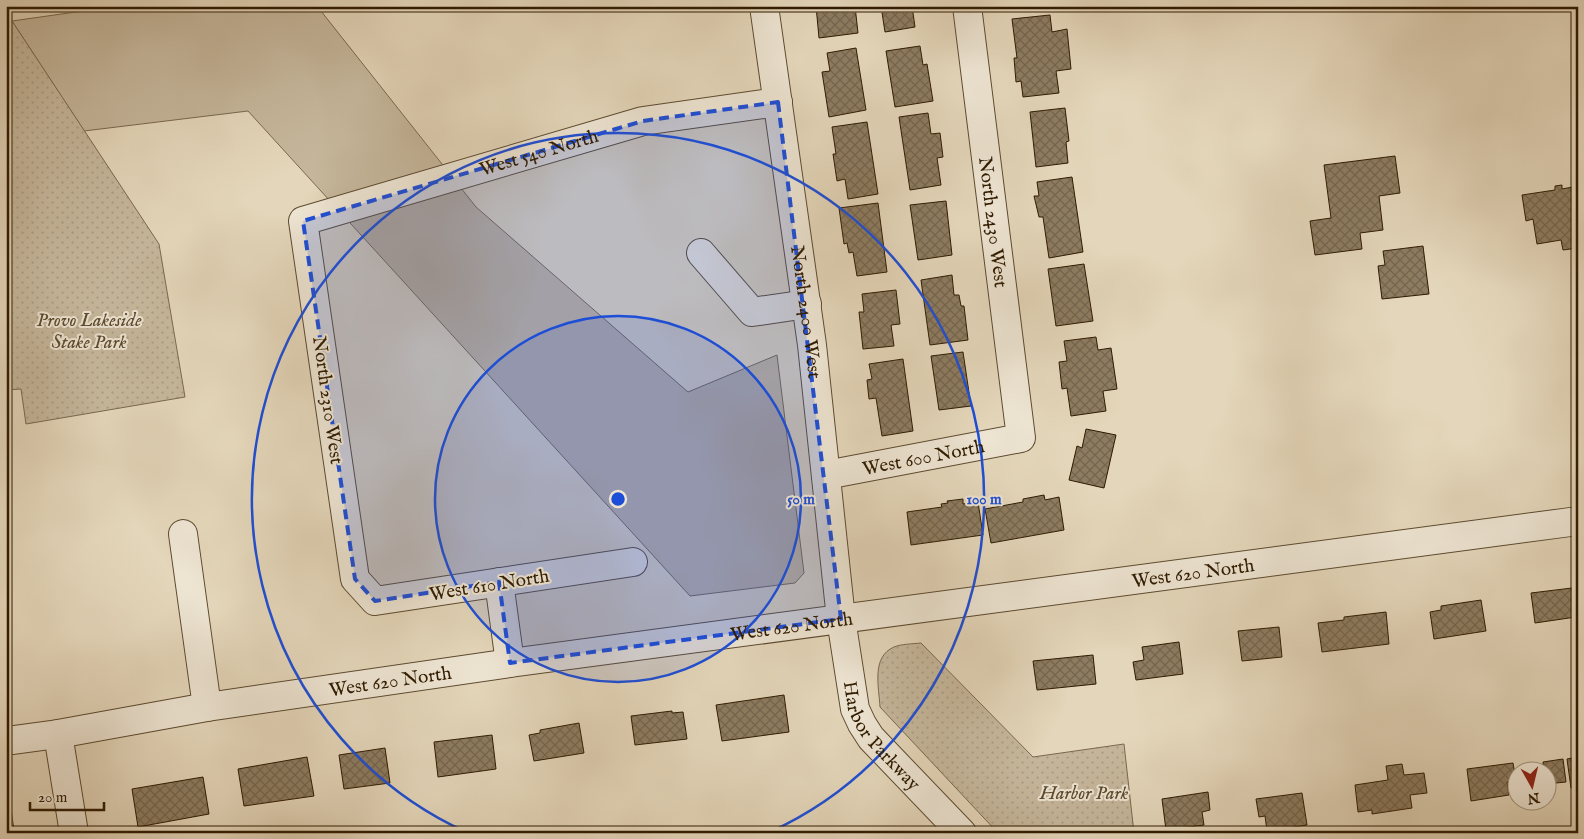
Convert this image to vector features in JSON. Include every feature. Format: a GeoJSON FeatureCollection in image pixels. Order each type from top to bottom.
{"type":"FeatureCollection","features":[{"type":"Feature","properties":{"kind":"street","name":"North 2400 West"},"geometry":{"type":"LineString","coordinates":[[764,6],[807,304],[841,619]]}},
{"type":"Feature","properties":{"kind":"street","name":"North 2430 West"},"geometry":{"type":"LineString","coordinates":[[967,6],[1021,438]]}},
{"type":"Feature","properties":{"kind":"street","name":"West 540 North"},"geometry":{"type":"LineString","coordinates":[[303,221],[643,121],[778,102]]}},
{"type":"Feature","properties":{"kind":"street","name":"North 2310 West"},"geometry":{"type":"LineString","coordinates":[[303,221],[355,579]]}},
{"type":"Feature","properties":{"kind":"street"},"geometry":{"type":"LineString","coordinates":[[701,254],[752,312],[807,304]]}},
{"type":"Feature","properties":{"kind":"street","name":"West 600 North"},"geometry":{"type":"LineString","coordinates":[[826,475],[1021,438]]}},
{"type":"Feature","properties":{"kind":"street","name":"West 620 North"},"geometry":{"type":"LineString","coordinates":[[6,741],[58,734],[207,707],[510,663],[1578,521]]}},
{"type":"Feature","properties":{"kind":"street"},"geometry":{"type":"LineString","coordinates":[[183,534],[207,707]]}},
{"type":"Feature","properties":{"kind":"street","name":"West 610 North"},"geometry":{"type":"LineString","coordinates":[[355,579],[375,601],[633,562]]}},
{"type":"Feature","properties":{"kind":"street"},"geometry":{"type":"LineString","coordinates":[[499,582],[510,663]]}},
{"type":"Feature","properties":{"kind":"street","name":"Harbor Parkway"},"geometry":{"type":"LineString","coordinates":[[841,619],[855,709],[862,724],[871,738],[962,833]]}},
{"type":"Feature","properties":{"kind":"street"},"geometry":{"type":"LineString","coordinates":[[58,734],[74,833]]}},
{"type":"Feature","properties":{"kind":"highlighted area"},"geometry":{"type":"Polygon","coordinates":[[[778,102],[841,619],[510,663],[499,582],[375,601],[355,579],[303,221],[643,121],[778,102]]]}},
{"type":"Feature","properties":{"kind":"green space"},"geometry":{"type":"Polygon","coordinates":[[[118,6],[317,6],[476,207],[688,392],[777,355],[804,573],[795,583],[690,596],[248,111],[84,131],[12,21],[118,6]]]}},
{"type":"Feature","properties":{"kind":"green space","name":"Provo Lakeside Stake Park"},"geometry":{"type":"Polygon","coordinates":[[[6,21],[12,21],[159,244],[185,397],[26,424],[21,389],[6,390],[6,21]]]}},
{"type":"Feature","properties":{"kind":"green space","name":"Harbor Park"},"geometry":{"type":"Polygon","coordinates":[[[921,643],[1033,757],[1124,744],[1134,833],[998,833],[880,707],[878,673],[882,658],[894,647],[921,643]]]}},
{"type":"Feature","properties":{"kind":"building"},"geometry":{"type":"Polygon","coordinates":[[[816,6],[855,6],[858,33],[819,38],[816,6]]]}},
{"type":"Feature","properties":{"kind":"building"},"geometry":{"type":"Polygon","coordinates":[[[881,6],[912,6],[915,27],[885,32],[881,6]]]}},
{"type":"Feature","properties":{"kind":"building"},"geometry":{"type":"Polygon","coordinates":[[[1050,15],[1052,32],[1067,29],[1071,69],[1056,71],[1059,93],[1023,97],[1021,81],[1016,82],[1014,58],[1017,58],[1012,19],[1050,15]]]}},
{"type":"Feature","properties":{"kind":"building"},"geometry":{"type":"Polygon","coordinates":[[[920,46],[923,65],[927,64],[933,101],[895,107],[886,51],[920,46]]]}},
{"type":"Feature","properties":{"kind":"building"},"geometry":{"type":"Polygon","coordinates":[[[856,48],[866,110],[829,117],[822,72],[830,71],[827,53],[856,48]]]}},
{"type":"Feature","properties":{"kind":"building"},"geometry":{"type":"Polygon","coordinates":[[[1065,108],[1069,141],[1066,142],[1068,163],[1036,167],[1030,112],[1065,108]]]}},
{"type":"Feature","properties":{"kind":"building"},"geometry":{"type":"Polygon","coordinates":[[[928,113],[931,134],[940,133],[943,157],[937,158],[941,185],[910,190],[899,117],[928,113]]]}},
{"type":"Feature","properties":{"kind":"building"},"geometry":{"type":"Polygon","coordinates":[[[867,122],[878,194],[848,199],[845,179],[837,181],[832,127],[867,122]]]}},
{"type":"Feature","properties":{"kind":"building"},"geometry":{"type":"Polygon","coordinates":[[[1395,156],[1400,193],[1379,196],[1383,230],[1360,233],[1362,249],[1315,255],[1310,221],[1331,218],[1324,165],[1395,156]]]}},
{"type":"Feature","properties":{"kind":"building"},"geometry":{"type":"Polygon","coordinates":[[[1072,177],[1083,252],[1049,258],[1043,217],[1039,217],[1034,196],[1039,196],[1037,182],[1072,177]]]}},
{"type":"Feature","properties":{"kind":"building"},"geometry":{"type":"Polygon","coordinates":[[[1562,185],[1562,189],[1578,186],[1578,248],[1563,250],[1561,240],[1537,244],[1533,219],[1526,221],[1522,195],[1555,190],[1555,186],[1562,185]]]}},
{"type":"Feature","properties":{"kind":"building"},"geometry":{"type":"Polygon","coordinates":[[[946,201],[952,255],[918,260],[910,205],[946,201]]]}},
{"type":"Feature","properties":{"kind":"building"},"geometry":{"type":"Polygon","coordinates":[[[878,203],[887,272],[857,276],[853,252],[849,253],[847,243],[844,244],[839,208],[878,203]]]}},
{"type":"Feature","properties":{"kind":"building"},"geometry":{"type":"Polygon","coordinates":[[[1423,246],[1429,294],[1382,299],[1378,266],[1385,265],[1383,251],[1423,246]]]}},
{"type":"Feature","properties":{"kind":"building"},"geometry":{"type":"Polygon","coordinates":[[[1084,264],[1093,321],[1056,326],[1048,269],[1084,264]]]}},
{"type":"Feature","properties":{"kind":"building"},"geometry":{"type":"Polygon","coordinates":[[[952,275],[954,295],[959,295],[961,306],[964,306],[968,340],[930,345],[921,280],[952,275]]]}},
{"type":"Feature","properties":{"kind":"building"},"geometry":{"type":"Polygon","coordinates":[[[896,290],[900,324],[891,325],[894,346],[863,349],[859,312],[864,312],[862,294],[896,290]]]}},
{"type":"Feature","properties":{"kind":"building"},"geometry":{"type":"Polygon","coordinates":[[[1096,337],[1098,350],[1111,348],[1117,389],[1103,391],[1106,411],[1071,416],[1067,388],[1062,389],[1059,362],[1067,361],[1064,341],[1096,337]]]}},
{"type":"Feature","properties":{"kind":"building"},"geometry":{"type":"Polygon","coordinates":[[[963,352],[971,406],[939,410],[931,356],[963,352]]]}},
{"type":"Feature","properties":{"kind":"building"},"geometry":{"type":"Polygon","coordinates":[[[903,359],[913,431],[882,436],[876,398],[869,399],[867,380],[872,379],[869,364],[903,359]]]}},
{"type":"Feature","properties":{"kind":"building"},"geometry":{"type":"Polygon","coordinates":[[[1086,429],[1116,435],[1104,488],[1069,480],[1077,446],[1082,448],[1086,429]]]}},
{"type":"Feature","properties":{"kind":"building"},"geometry":{"type":"Polygon","coordinates":[[[1044,495],[1045,500],[1059,497],[1064,530],[991,543],[985,509],[1023,502],[1023,499],[1044,495]]]}},
{"type":"Feature","properties":{"kind":"building"},"geometry":{"type":"Polygon","coordinates":[[[963,499],[963,504],[978,502],[983,535],[911,545],[907,512],[942,507],[941,504],[948,503],[947,501],[963,499]]]}},
{"type":"Feature","properties":{"kind":"building"},"geometry":{"type":"Polygon","coordinates":[[[1572,588],[1576,617],[1535,623],[1531,593],[1572,588]]]}},
{"type":"Feature","properties":{"kind":"building"},"geometry":{"type":"Polygon","coordinates":[[[1481,600],[1486,631],[1434,639],[1430,612],[1441,610],[1441,606],[1481,600]]]}},
{"type":"Feature","properties":{"kind":"building"},"geometry":{"type":"Polygon","coordinates":[[[1386,612],[1389,644],[1322,652],[1318,623],[1344,620],[1344,617],[1386,612]]]}},
{"type":"Feature","properties":{"kind":"building"},"geometry":{"type":"Polygon","coordinates":[[[1279,627],[1282,657],[1242,661],[1238,631],[1279,627]]]}},
{"type":"Feature","properties":{"kind":"building"},"geometry":{"type":"Polygon","coordinates":[[[1179,642],[1183,674],[1136,680],[1133,662],[1144,660],[1142,647],[1179,642]]]}},
{"type":"Feature","properties":{"kind":"building"},"geometry":{"type":"Polygon","coordinates":[[[1093,655],[1096,684],[1037,690],[1033,661],[1093,655]]]}},
{"type":"Feature","properties":{"kind":"building"},"geometry":{"type":"Polygon","coordinates":[[[784,695],[789,732],[722,741],[716,705],[784,695]]]}},
{"type":"Feature","properties":{"kind":"building"},"geometry":{"type":"Polygon","coordinates":[[[672,711],[672,713],[683,712],[687,739],[635,745],[631,716],[672,711]]]}},
{"type":"Feature","properties":{"kind":"building"},"geometry":{"type":"Polygon","coordinates":[[[579,723],[584,753],[534,761],[529,735],[540,733],[540,730],[579,723]]]}},
{"type":"Feature","properties":{"kind":"building"},"geometry":{"type":"Polygon","coordinates":[[[492,735],[496,769],[438,777],[434,742],[492,735]]]}},
{"type":"Feature","properties":{"kind":"building"},"geometry":{"type":"Polygon","coordinates":[[[385,748],[390,783],[344,789],[339,755],[385,748]]]}},
{"type":"Feature","properties":{"kind":"building"},"geometry":{"type":"Polygon","coordinates":[[[307,757],[314,796],[244,806],[238,769],[307,757]]]}},
{"type":"Feature","properties":{"kind":"building"},"geometry":{"type":"Polygon","coordinates":[[[1578,757],[1578,787],[1571,788],[1567,759],[1578,757]]]}},
{"type":"Feature","properties":{"kind":"building"},"geometry":{"type":"Polygon","coordinates":[[[1563,759],[1566,782],[1556,783],[1556,762],[1543,762],[1563,759]]]}},
{"type":"Feature","properties":{"kind":"building"},"geometry":{"type":"Polygon","coordinates":[[[1402,764],[1404,775],[1424,773],[1427,793],[1410,795],[1412,808],[1372,814],[1372,810],[1358,812],[1355,785],[1388,780],[1386,766],[1402,764]]]}},
{"type":"Feature","properties":{"kind":"building"},"geometry":{"type":"Polygon","coordinates":[[[1506,764],[1506,795],[1471,801],[1467,769],[1506,764]]]}},
{"type":"Feature","properties":{"kind":"building"},"geometry":{"type":"Polygon","coordinates":[[[203,777],[209,814],[138,827],[132,789],[203,777]]]}},
{"type":"Feature","properties":{"kind":"building"},"geometry":{"type":"Polygon","coordinates":[[[1208,792],[1210,810],[1202,812],[1204,825],[1166,830],[1162,799],[1208,792]]]}},
{"type":"Feature","properties":{"kind":"building"},"geometry":{"type":"Polygon","coordinates":[[[1302,793],[1307,825],[1267,831],[1265,816],[1259,817],[1256,799],[1302,793]]]}},
{"type":"Feature","properties":{"kind":"building"},"geometry":{"type":"Polygon","coordinates":[[[11,808],[14,832],[21,831],[21,833],[6,833],[6,809],[11,808]]]}}]}
